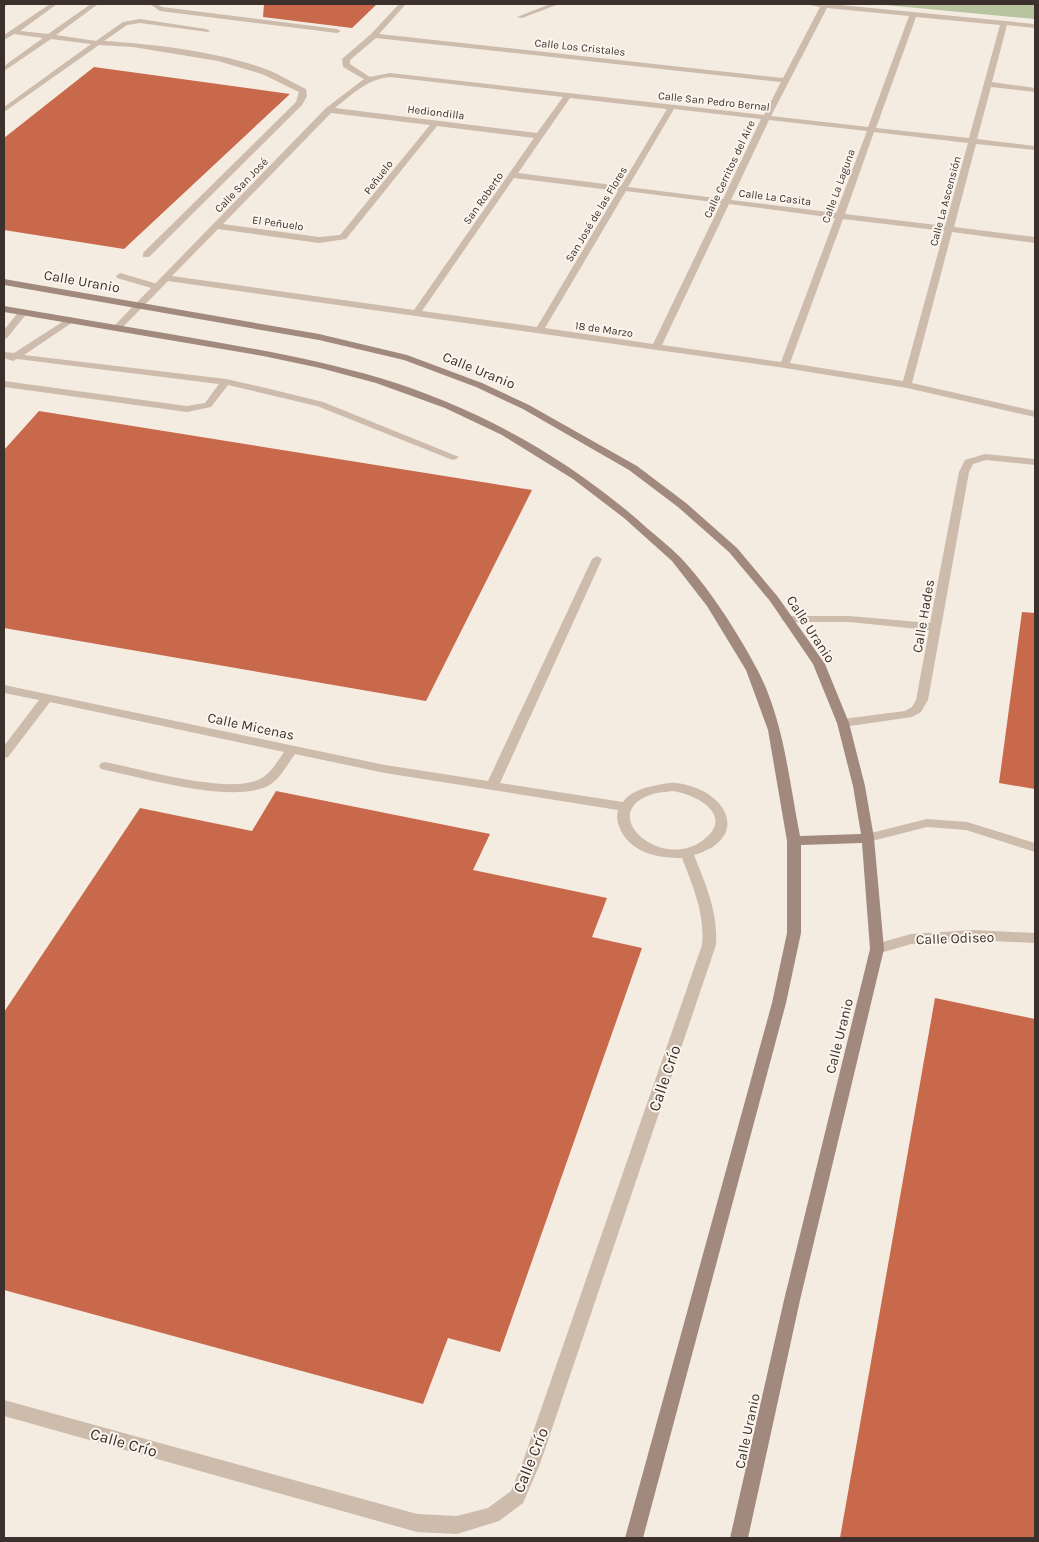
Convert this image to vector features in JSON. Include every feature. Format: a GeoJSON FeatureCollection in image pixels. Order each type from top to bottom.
{"type":"FeatureCollection","features":[{"type":"Feature","properties":{"kind":"street"},"geometry":{"type":"LineString","coordinates":[[4,38],[54,4]]}},
{"type":"Feature","properties":{"kind":"street"},"geometry":{"type":"LineString","coordinates":[[4,68],[95,4]]}},
{"type":"Feature","properties":{"kind":"street"},"geometry":{"type":"LineString","coordinates":[[153,4],[160,9],[337,31]]}},
{"type":"Feature","properties":{"kind":"street"},"geometry":{"type":"LineString","coordinates":[[367,78],[352,70],[346,64],[346,59],[350,53],[374,36],[402,4]]}},
{"type":"Feature","properties":{"kind":"street"},"geometry":{"type":"LineString","coordinates":[[520,17],[556,4]]}},
{"type":"Feature","properties":{"kind":"street"},"geometry":{"type":"LineString","coordinates":[[808,4],[1035,26]]}},
{"type":"Feature","properties":{"kind":"street"},"geometry":{"type":"LineString","coordinates":[[875,4],[1035,19]]}},
{"type":"Feature","properties":{"kind":"street","name":"Calle Cerritos del Aire"},"geometry":{"type":"LineString","coordinates":[[656,348],[784,80],[825,5]]}},
{"type":"Feature","properties":{"kind":"street","name":"Calle La Laguna"},"geometry":{"type":"LineString","coordinates":[[785,365],[913,15]]}},
{"type":"Feature","properties":{"kind":"street"},"geometry":{"type":"LineString","coordinates":[[4,110],[121,24],[134,21],[206,30]]}},
{"type":"Feature","properties":{"kind":"street","name":"Calle La Ascensión"},"geometry":{"type":"LineString","coordinates":[[907,385],[1004,23]]}},
{"type":"Feature","properties":{"kind":"street"},"geometry":{"type":"LineString","coordinates":[[24,25],[105,36],[133,45]]}},
{"type":"Feature","properties":{"kind":"street"},"geometry":{"type":"LineString","coordinates":[[14,32],[97,43],[133,45],[219,58],[266,72],[304,93],[298,103],[146,255]]}},
{"type":"Feature","properties":{"kind":"street","name":"Calle Los Cristales"},"geometry":{"type":"LineString","coordinates":[[374,36],[784,80]]}},
{"type":"Feature","properties":{"kind":"street","name":"Calle San Pedro Bernal"},"geometry":{"type":"LineString","coordinates":[[367,78],[390,75],[1035,148]]}},
{"type":"Feature","properties":{"kind":"street","name":"Calle San José"},"geometry":{"type":"LineString","coordinates":[[117,328],[330,110],[367,78]]}},
{"type":"Feature","properties":{"kind":"street"},"geometry":{"type":"LineString","coordinates":[[988,84],[1035,90]]}},
{"type":"Feature","properties":{"kind":"street","name":"San Roberto"},"geometry":{"type":"LineString","coordinates":[[416,313],[568,95]]}},
{"type":"Feature","properties":{"kind":"street","name":"San José de las Flores"},"geometry":{"type":"LineString","coordinates":[[539,331],[671,108]]}},
{"type":"Feature","properties":{"kind":"street","name":"Hediondilla"},"geometry":{"type":"LineString","coordinates":[[330,110],[539,136]]}},
{"type":"Feature","properties":{"kind":"street","name":"Peñuelo"},"geometry":{"type":"LineString","coordinates":[[336,240],[347,234],[435,124]]}},
{"type":"Feature","properties":{"kind":"street","name":"Calle La Casita"},"geometry":{"type":"LineString","coordinates":[[512,175],[1035,240]]}},
{"type":"Feature","properties":{"kind":"street","name":"El Peñuelo"},"geometry":{"type":"LineString","coordinates":[[217,226],[319,240],[336,240]]}},
{"type":"Feature","properties":{"kind":"street"},"geometry":{"type":"LineString","coordinates":[[120,276],[158,287]]}},
{"type":"Feature","properties":{"kind":"street","name":"18 de Marzo"},"geometry":{"type":"LineString","coordinates":[[167,278],[785,365],[907,385],[1035,411]]}},
{"type":"Feature","properties":{"kind":"street","name":"Calle Uranio"},"geometry":{"type":"LineString","coordinates":[[4,282],[138,307],[318,337],[407,358],[479,385],[526,407],[633,468],[682,505],[733,550],[787,618],[819,664],[843,723],[868,838],[876,949],[792,1300],[739,1538]]}},
{"type":"Feature","properties":{"kind":"street"},"geometry":{"type":"LineString","coordinates":[[4,309],[282,357],[379,381],[448,406],[506,433],[578,477],[628,516],[676,559],[712,605],[752,670],[774,730],[794,841],[794,933],[779,1003],[634,1538]]}},
{"type":"Feature","properties":{"kind":"street"},"geometry":{"type":"LineString","coordinates":[[4,336],[23,312]]}},
{"type":"Feature","properties":{"kind":"street"},"geometry":{"type":"LineString","coordinates":[[4,362],[70,320]]}},
{"type":"Feature","properties":{"kind":"street"},"geometry":{"type":"LineString","coordinates":[[4,355],[226,382],[320,404],[454,457]]}},
{"type":"Feature","properties":{"kind":"street"},"geometry":{"type":"LineString","coordinates":[[4,384],[187,409],[208,405],[226,382]]}},
{"type":"Feature","properties":{"kind":"street","name":"Calle Hades"},"geometry":{"type":"LineString","coordinates":[[843,723],[891,718],[908,714],[917,709],[922,700],[964,472],[969,462],[976,458],[1002,458],[1035,462]]}},
{"type":"Feature","properties":{"kind":"street"},"geometry":{"type":"LineString","coordinates":[[493,785],[597,559]]}},
{"type":"Feature","properties":{"kind":"street"},"geometry":{"type":"LineString","coordinates":[[787,618],[849,620],[936,627]]}},
{"type":"Feature","properties":{"kind":"street","name":"Calle Micenas"},"geometry":{"type":"LineString","coordinates":[[4,689],[385,769],[625,807]]}},
{"type":"Feature","properties":{"kind":"street"},"geometry":{"type":"LineString","coordinates":[[4,754],[46,698]]}},
{"type":"Feature","properties":{"kind":"street"},"geometry":{"type":"LineString","coordinates":[[105,766],[225,789],[248,789],[271,778],[292,750]]}},
{"type":"Feature","properties":{"kind":"street"},"geometry":{"type":"LineString","coordinates":[[657,788],[688,789],[701,794],[712,802],[719,812],[721,822],[719,832],[712,842],[687,853],[671,854],[641,846],[631,837],[624,827],[622,817],[625,807],[633,798],[657,788]]}},
{"type":"Feature","properties":{"kind":"street"},"geometry":{"type":"LineString","coordinates":[[794,841],[868,838],[927,823],[967,826],[1035,848]]}},
{"type":"Feature","properties":{"kind":"street","name":"Calle Crío"},"geometry":{"type":"LineString","coordinates":[[4,1408],[418,1523],[457,1524],[493,1515],[516,1497],[531,1464],[700,974],[711,928],[708,909],[687,853]]}},
{"type":"Feature","properties":{"kind":"street","name":"Calle Odiseo"},"geometry":{"type":"LineString","coordinates":[[876,949],[911,939],[973,934],[1035,938]]}},
{"type":"Feature","properties":{"kind":"green space"},"geometry":{"type":"Polygon","coordinates":[[[875,4],[1035,4],[1035,19],[875,4]]]}},
{"type":"Feature","properties":{"kind":"building"},"geometry":{"type":"Polygon","coordinates":[[[264,4],[377,4],[352,28],[263,17],[264,4]]]}},
{"type":"Feature","properties":{"kind":"building"},"geometry":{"type":"Polygon","coordinates":[[[94,67],[290,94],[124,249],[4,230],[4,138],[94,67]]]}},
{"type":"Feature","properties":{"kind":"building"},"geometry":{"type":"Polygon","coordinates":[[[39,411],[532,490],[426,701],[4,628],[4,450],[39,411]]]}},
{"type":"Feature","properties":{"kind":"building"},"geometry":{"type":"Polygon","coordinates":[[[1022,612],[1035,613],[1035,789],[999,783],[1022,612]]]}},
{"type":"Feature","properties":{"kind":"building"},"geometry":{"type":"Polygon","coordinates":[[[276,791],[490,834],[473,870],[607,898],[592,937],[642,948],[500,1352],[448,1338],[423,1404],[4,1290],[4,1012],[140,808],[252,831],[276,791]]]}},
{"type":"Feature","properties":{"kind":"building"},"geometry":{"type":"Polygon","coordinates":[[[935,998],[1035,1019],[1035,1538],[840,1538],[935,998]]]}}]}
